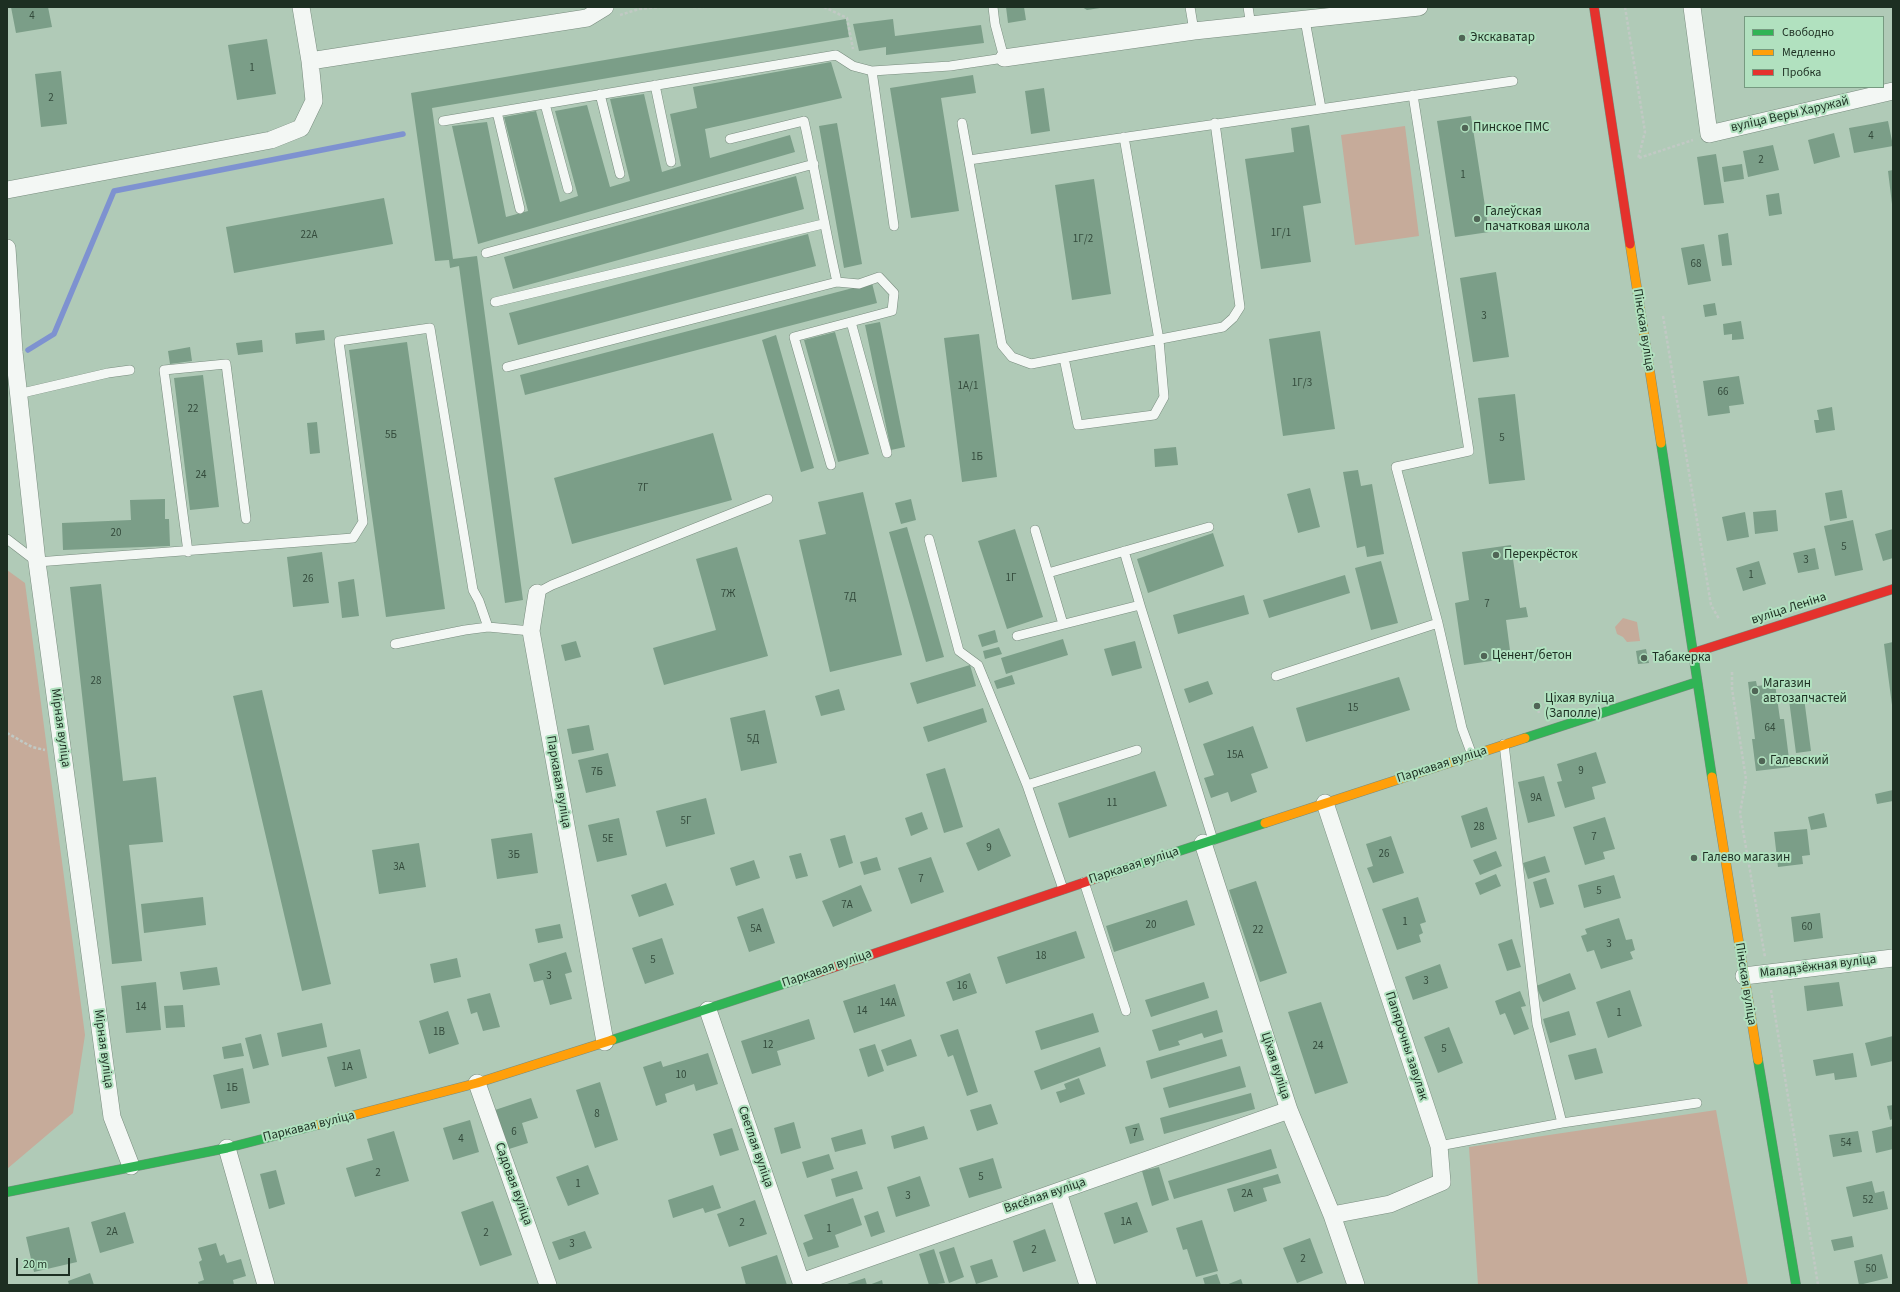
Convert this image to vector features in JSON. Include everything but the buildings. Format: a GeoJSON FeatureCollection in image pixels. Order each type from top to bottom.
{"type":"FeatureCollection","features":[{"type":"Feature","properties":{"kind":"street"},"geometry":{"type":"LineString","coordinates":[[7,190],[271,140],[301,128],[314,101],[310,61],[301,7]]}},
{"type":"Feature","properties":{"kind":"street"},"geometry":{"type":"LineString","coordinates":[[1004,58],[1194,31],[1419,7]]}},
{"type":"Feature","properties":{"kind":"street","name":"Пінская вуліца"},"geometry":{"type":"LineString","coordinates":[[1594,7],[1697,682],[1744,976],[1796,1285]]}},
{"type":"Feature","properties":{"kind":"street"},"geometry":{"type":"LineString","coordinates":[[1692,7],[1709,134]]}},
{"type":"Feature","properties":{"kind":"street"},"geometry":{"type":"LineString","coordinates":[[310,61],[587,18],[603,8]]}},
{"type":"Feature","properties":{"kind":"street","name":"вуліца Веры Харужай"},"geometry":{"type":"LineString","coordinates":[[1709,134],[1893,91]]}},
{"type":"Feature","properties":{"kind":"street","name":"Мірная вуліца"},"geometry":{"type":"LineString","coordinates":[[7,248],[8,285],[18,394],[38,562],[112,1117],[131,1166]]}},
{"type":"Feature","properties":{"kind":"street","name":"вуліца Леніна"},"geometry":{"type":"LineString","coordinates":[[1693,653],[1893,589]]}},
{"type":"Feature","properties":{"kind":"street","name":"Паркавая вуліца"},"geometry":{"type":"LineString","coordinates":[[538,593],[531,631],[605,1042]]}},
{"type":"Feature","properties":{"kind":"street","name":"Паркавая вуліца"},"geometry":{"type":"LineString","coordinates":[[7,1192],[227,1148],[477,1084],[708,1010],[1084,882],[1697,682]]}},
{"type":"Feature","properties":{"kind":"street","name":"Папярочны завулак"},"geometry":{"type":"LineString","coordinates":[[1325,803],[1439,1146],[1442,1182],[1390,1204],[1332,1215]]}},
{"type":"Feature","properties":{"kind":"street","name":"Ціхая вуліца"},"geometry":{"type":"LineString","coordinates":[[1208,842],[1289,1110],[1332,1215],[1356,1285]]}},
{"type":"Feature","properties":{"kind":"street","name":"Маладзёжная вуліца"},"geometry":{"type":"LineString","coordinates":[[1744,976],[1893,958]]}},
{"type":"Feature","properties":{"kind":"street","name":"Светлая вуліца"},"geometry":{"type":"LineString","coordinates":[[708,1010],[801,1284]]}},
{"type":"Feature","properties":{"kind":"street","name":"Садовая вуліца"},"geometry":{"type":"LineString","coordinates":[[477,1084],[548,1285]]}},
{"type":"Feature","properties":{"kind":"street","name":"Вясёлая вуліца"},"geometry":{"type":"LineString","coordinates":[[801,1284],[1289,1110]]}},
{"type":"Feature","properties":{"kind":"street"},"geometry":{"type":"LineString","coordinates":[[227,1148],[266,1285]]}},
{"type":"Feature","properties":{"kind":"street"},"geometry":{"type":"LineString","coordinates":[[1058,1192],[1088,1285]]}},
{"type":"Feature","properties":{"kind":"lane"},"geometry":{"type":"LineString","coordinates":[[443,121],[836,55],[853,66],[872,71],[950,66],[1004,58],[995,24],[993,7]]}},
{"type":"Feature","properties":{"kind":"lane"},"geometry":{"type":"LineString","coordinates":[[1190,7],[1194,31]]}},
{"type":"Feature","properties":{"kind":"lane"},"geometry":{"type":"LineString","coordinates":[[1248,7],[1251,26]]}},
{"type":"Feature","properties":{"kind":"lane"},"geometry":{"type":"LineString","coordinates":[[1306,20],[1321,108]]}},
{"type":"Feature","properties":{"kind":"lane"},"geometry":{"type":"LineString","coordinates":[[872,71],[894,226]]}},
{"type":"Feature","properties":{"kind":"lane"},"geometry":{"type":"LineString","coordinates":[[969,160],[1215,123],[1513,81]]}},
{"type":"Feature","properties":{"kind":"lane"},"geometry":{"type":"LineString","coordinates":[[655,85],[671,162]]}},
{"type":"Feature","properties":{"kind":"lane"},"geometry":{"type":"LineString","coordinates":[[600,94],[620,174]]}},
{"type":"Feature","properties":{"kind":"lane"},"geometry":{"type":"LineString","coordinates":[[1413,95],[1469,451],[1396,467],[1438,623],[1462,728],[1472,755]]}},
{"type":"Feature","properties":{"kind":"lane"},"geometry":{"type":"LineString","coordinates":[[545,104],[568,189]]}},
{"type":"Feature","properties":{"kind":"lane"},"geometry":{"type":"LineString","coordinates":[[497,112],[520,209]]}},
{"type":"Feature","properties":{"kind":"lane"},"geometry":{"type":"LineString","coordinates":[[730,139],[804,121],[814,164],[823,224],[837,282]]}},
{"type":"Feature","properties":{"kind":"lane"},"geometry":{"type":"LineString","coordinates":[[962,123],[1002,345],[1012,357],[1031,364],[1223,327],[1233,318],[1240,307],[1215,123]]}},
{"type":"Feature","properties":{"kind":"lane"},"geometry":{"type":"LineString","coordinates":[[1064,358],[1078,425],[1154,416],[1164,397],[1159,340],[1124,137]]}},
{"type":"Feature","properties":{"kind":"lane"},"geometry":{"type":"LineString","coordinates":[[486,253],[814,164]]}},
{"type":"Feature","properties":{"kind":"lane"},"geometry":{"type":"LineString","coordinates":[[495,302],[823,224]]}},
{"type":"Feature","properties":{"kind":"lane"},"geometry":{"type":"LineString","coordinates":[[507,367],[837,282],[859,284],[879,277],[894,293],[892,310],[794,337],[831,465]]}},
{"type":"Feature","properties":{"kind":"lane"},"geometry":{"type":"LineString","coordinates":[[851,322],[887,453]]}},
{"type":"Feature","properties":{"kind":"lane"},"geometry":{"type":"LineString","coordinates":[[7,539],[38,562],[188,552],[353,538],[363,522],[339,341],[430,328],[473,590],[479,601],[488,627]]}},
{"type":"Feature","properties":{"kind":"lane"},"geometry":{"type":"LineString","coordinates":[[188,552],[164,370],[226,364],[246,520]]}},
{"type":"Feature","properties":{"kind":"lane"},"geometry":{"type":"LineString","coordinates":[[18,394],[108,373],[130,370]]}},
{"type":"Feature","properties":{"kind":"lane"},"geometry":{"type":"LineString","coordinates":[[538,593],[552,585],[768,499]]}},
{"type":"Feature","properties":{"kind":"lane"},"geometry":{"type":"LineString","coordinates":[[1048,573],[1209,527]]}},
{"type":"Feature","properties":{"kind":"lane"},"geometry":{"type":"LineString","coordinates":[[1035,530],[1063,624]]}},
{"type":"Feature","properties":{"kind":"lane"},"geometry":{"type":"LineString","coordinates":[[929,539],[959,651],[978,665],[1027,785],[1063,890]]}},
{"type":"Feature","properties":{"kind":"lane"},"geometry":{"type":"LineString","coordinates":[[1124,551],[1208,842]]}},
{"type":"Feature","properties":{"kind":"lane"},"geometry":{"type":"LineString","coordinates":[[1017,636],[1140,605]]}},
{"type":"Feature","properties":{"kind":"lane"},"geometry":{"type":"LineString","coordinates":[[1276,676],[1438,623]]}},
{"type":"Feature","properties":{"kind":"lane"},"geometry":{"type":"LineString","coordinates":[[395,644],[488,627],[531,631]]}},
{"type":"Feature","properties":{"kind":"lane"},"geometry":{"type":"LineString","coordinates":[[1504,744],[1537,1024],[1562,1123]]}},
{"type":"Feature","properties":{"kind":"lane"},"geometry":{"type":"LineString","coordinates":[[1027,785],[1137,750]]}},
{"type":"Feature","properties":{"kind":"lane"},"geometry":{"type":"LineString","coordinates":[[1084,882],[1126,1011]]}},
{"type":"Feature","properties":{"kind":"lane"},"geometry":{"type":"LineString","coordinates":[[1439,1146],[1562,1123],[1697,1103]]}},
{"type":"Feature","properties":{"kind":"path"},"geometry":{"type":"LineString","coordinates":[[603,8],[609,18],[639,9],[660,7]]}},
{"type":"Feature","properties":{"kind":"path"},"geometry":{"type":"LineString","coordinates":[[693,7],[704,7]]}},
{"type":"Feature","properties":{"kind":"path"},"geometry":{"type":"LineString","coordinates":[[824,7],[847,18],[852,43],[853,66]]}},
{"type":"Feature","properties":{"kind":"path"},"geometry":{"type":"LineString","coordinates":[[1625,7],[1645,132],[1638,158],[1639,165]]}},
{"type":"Feature","properties":{"kind":"path"},"geometry":{"type":"LineString","coordinates":[[1638,158],[1709,134]]}},
{"type":"Feature","properties":{"kind":"path"},"geometry":{"type":"LineString","coordinates":[[1663,313],[1711,605],[1719,619]]}},
{"type":"Feature","properties":{"kind":"path"},"geometry":{"type":"LineString","coordinates":[[7,733],[32,747],[63,753]]}},
{"type":"Feature","properties":{"kind":"shaded area"},"geometry":{"type":"Polygon","coordinates":[[[1405,126],[1419,236],[1355,245],[1341,135],[1405,126]]]}},
{"type":"Feature","properties":{"kind":"shaded area"},"geometry":{"type":"Polygon","coordinates":[[[7,570],[25,583],[85,1035],[73,1113],[7,1169],[7,570]]]}},
{"type":"Feature","properties":{"kind":"shaded area"},"geometry":{"type":"Polygon","coordinates":[[[1623,618],[1637,622],[1640,641],[1627,642],[1623,637],[1617,634],[1615,627],[1623,618]]]}},
{"type":"Feature","properties":{"kind":"shaded area"},"geometry":{"type":"Polygon","coordinates":[[[1716,1110],[1748,1285],[1478,1285],[1469,1147],[1716,1110]]]}},
{"type":"Feature","properties":{"kind":"waterway"},"geometry":{"type":"LineString","coordinates":[[28,350],[54,334],[114,191],[403,134]]}},
{"type":"Feature","properties":{"kind":"traffic: fast"},"geometry":{"type":"LineString","coordinates":[[1661,443],[1712,777]]}},
{"type":"Feature","properties":{"kind":"traffic: fast"},"geometry":{"type":"LineString","coordinates":[[1525,738],[1697,682]]}},
{"type":"Feature","properties":{"kind":"traffic: fast"},"geometry":{"type":"LineString","coordinates":[[1118,871],[1265,823]]}},
{"type":"Feature","properties":{"kind":"traffic: fast"},"geometry":{"type":"LineString","coordinates":[[612,1040],[814,974]]}},
{"type":"Feature","properties":{"kind":"traffic: fast"},"geometry":{"type":"LineString","coordinates":[[1758,1060],[1796,1285]]}},
{"type":"Feature","properties":{"kind":"traffic: fast"},"geometry":{"type":"LineString","coordinates":[[7,1192],[227,1148],[317,1125]]}},
{"type":"Feature","properties":{"kind":"traffic: slow"},"geometry":{"type":"LineString","coordinates":[[1630,244],[1661,443]]}},
{"type":"Feature","properties":{"kind":"traffic: slow"},"geometry":{"type":"LineString","coordinates":[[1265,823],[1525,738]]}},
{"type":"Feature","properties":{"kind":"traffic: slow"},"geometry":{"type":"LineString","coordinates":[[1712,777],[1758,1060]]}},
{"type":"Feature","properties":{"kind":"traffic: slow"},"geometry":{"type":"LineString","coordinates":[[317,1125],[477,1083],[612,1040]]}},
{"type":"Feature","properties":{"kind":"traffic: jam"},"geometry":{"type":"LineString","coordinates":[[1594,7],[1630,244]]}},
{"type":"Feature","properties":{"kind":"traffic: jam"},"geometry":{"type":"LineString","coordinates":[[1693,653],[1893,589]]}},
{"type":"Feature","properties":{"kind":"traffic: jam"},"geometry":{"type":"LineString","coordinates":[[814,974],[1118,871]]}},
{"type":"Feature","properties":{"kind":"place","name":"Экскаватар"},"geometry":{"type":"Point","coordinates":[1462,38]}},
{"type":"Feature","properties":{"kind":"place","name":"Пинское ПМС"},"geometry":{"type":"Point","coordinates":[1465,128]}},
{"type":"Feature","properties":{"kind":"place","name":"Галеўская пачатковая школа"},"geometry":{"type":"Point","coordinates":[1477,219]}},
{"type":"Feature","properties":{"kind":"place","name":"Перекрёсток"},"geometry":{"type":"Point","coordinates":[1496,555]}},
{"type":"Feature","properties":{"kind":"place","name":"Ценент/бетон"},"geometry":{"type":"Point","coordinates":[1484,656]}},
{"type":"Feature","properties":{"kind":"place","name":"Табакерка"},"geometry":{"type":"Point","coordinates":[1644,658]}},
{"type":"Feature","properties":{"kind":"place","name":"Магазин автозапчастей"},"geometry":{"type":"Point","coordinates":[1755,691]}},
{"type":"Feature","properties":{"kind":"place","name":"Ціхая вуліца (Заполле)"},"geometry":{"type":"Point","coordinates":[1537,706]}},
{"type":"Feature","properties":{"kind":"place","name":"Галевский"},"geometry":{"type":"Point","coordinates":[1762,761]}},
{"type":"Feature","properties":{"kind":"place","name":"Галево магазин"},"geometry":{"type":"Point","coordinates":[1694,858]}}]}
